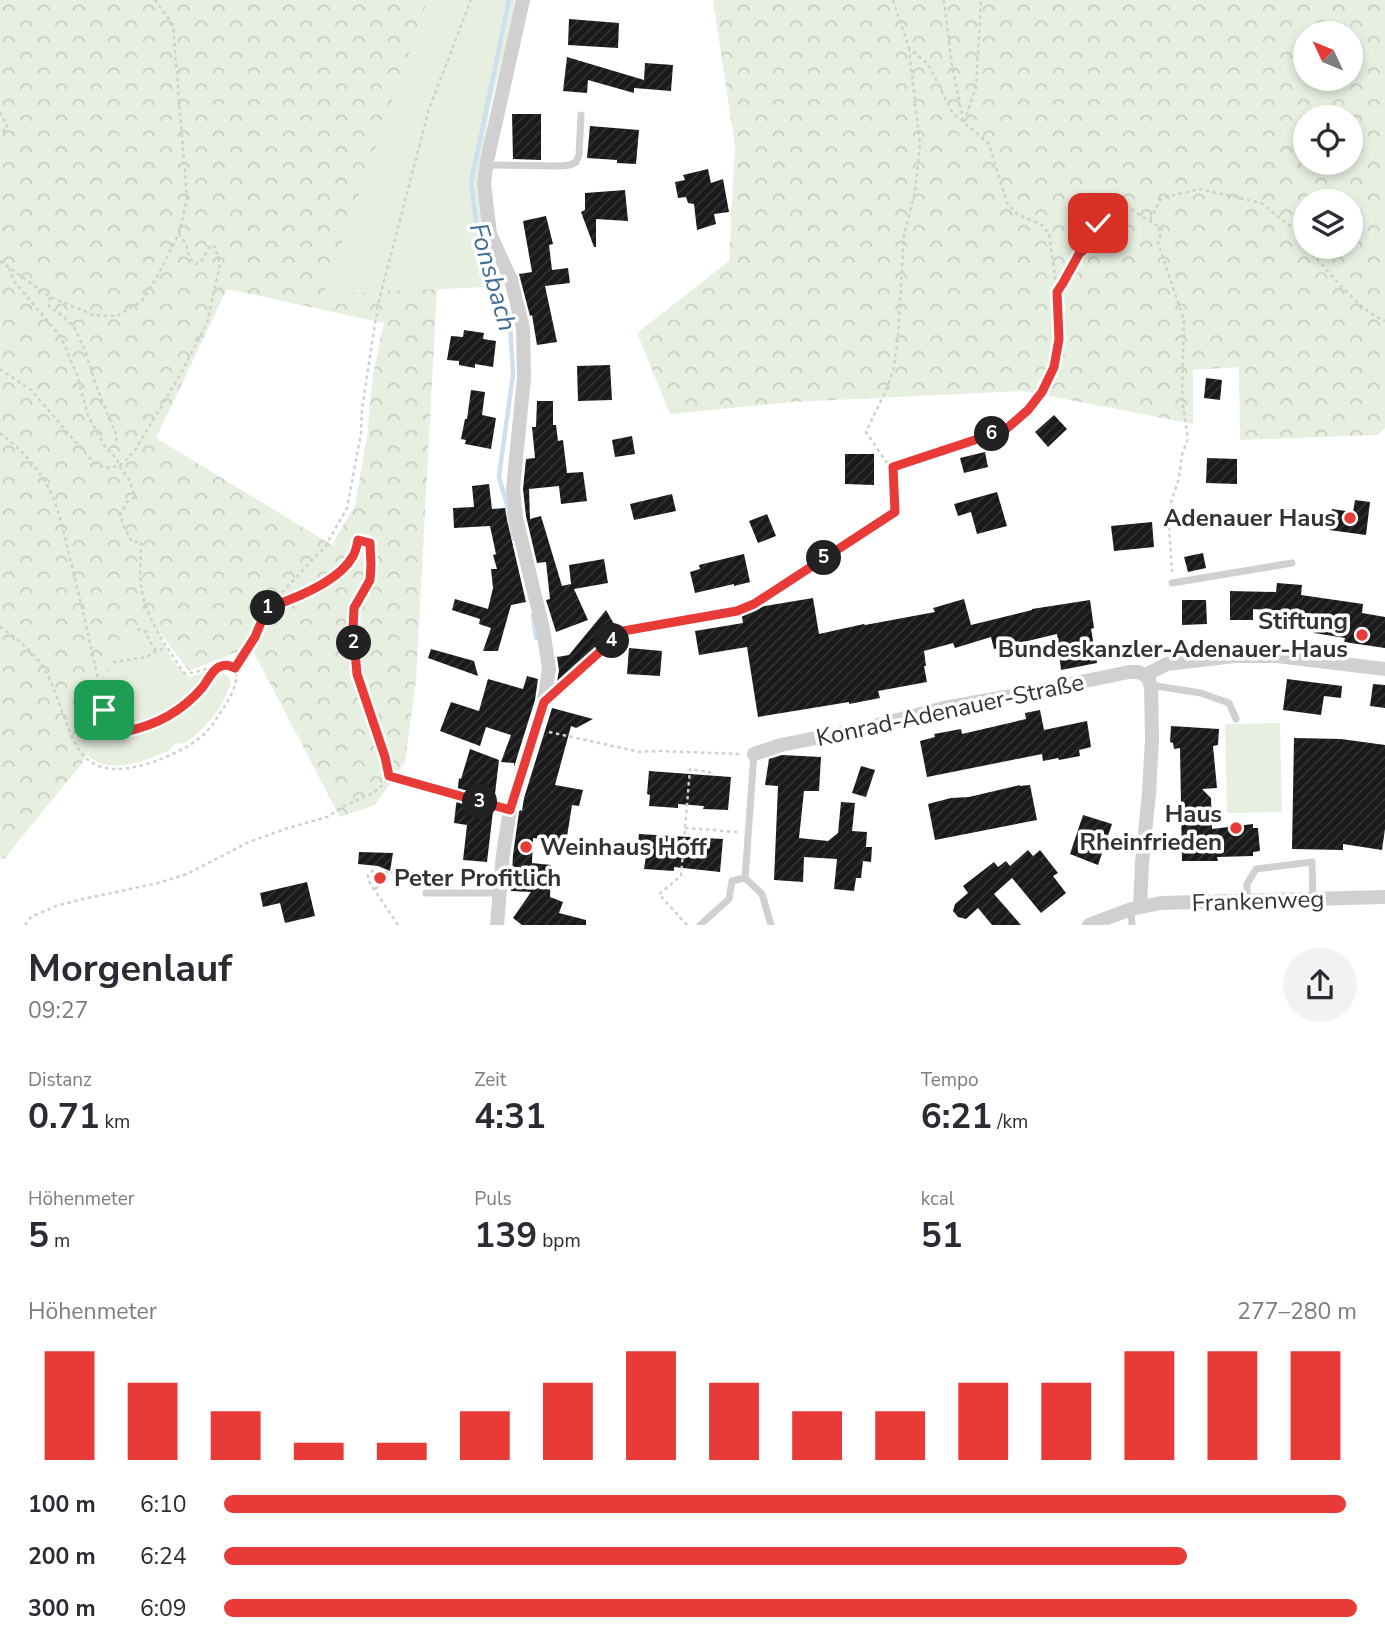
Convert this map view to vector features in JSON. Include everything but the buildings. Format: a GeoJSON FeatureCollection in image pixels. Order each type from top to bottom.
{"type":"FeatureCollection","features":[{"type":"Feature","properties":{"kind":"street"},"geometry":{"type":"LineString","coordinates":[[497,925],[510,810],[544,700],[549,669],[543,629],[516,518],[513,489],[524,378],[523,328],[511,280],[490,234],[484,183],[523,0]]}},
{"type":"Feature","properties":{"kind":"street","name":"Konrad-Adenauer-Straße"},"geometry":{"type":"LineString","coordinates":[[754,754],[781,745],[866,728],[943,708],[1129,672],[1138,672],[1148,681],[1167,664],[1234,656],[1277,656],[1385,669]]}},
{"type":"Feature","properties":{"kind":"street"},"geometry":{"type":"LineString","coordinates":[[1136,908],[1151,752],[1148,681]]}},
{"type":"Feature","properties":{"kind":"street","name":"Frankenweg"},"geometry":{"type":"LineString","coordinates":[[1089,925],[1136,908],[1161,904],[1385,897]]}},
{"type":"Feature","properties":{"kind":"lane"},"geometry":{"type":"LineString","coordinates":[[486,164],[561,166],[576,163],[579,155],[581,115]]}},
{"type":"Feature","properties":{"kind":"lane"},"geometry":{"type":"LineString","coordinates":[[1172,583],[1292,563]]}},
{"type":"Feature","properties":{"kind":"lane"},"geometry":{"type":"LineString","coordinates":[[1148,681],[1156,686],[1201,693],[1229,703],[1236,719]]}},
{"type":"Feature","properties":{"kind":"lane"},"geometry":{"type":"LineString","coordinates":[[745,878],[754,754]]}},
{"type":"Feature","properties":{"kind":"lane"},"geometry":{"type":"LineString","coordinates":[[1247,902],[1247,884],[1256,869],[1312,862],[1313,900]]}},
{"type":"Feature","properties":{"kind":"lane"},"geometry":{"type":"LineString","coordinates":[[700,925],[729,899],[732,881],[745,878]]}},
{"type":"Feature","properties":{"kind":"lane"},"geometry":{"type":"LineString","coordinates":[[745,878],[762,894],[771,925]]}},
{"type":"Feature","properties":{"kind":"lane"},"geometry":{"type":"LineString","coordinates":[[426,893],[500,893]]}},
{"type":"Feature","properties":{"kind":"lane"},"geometry":{"type":"LineString","coordinates":[[1132,925],[1136,908]]}},
{"type":"Feature","properties":{"kind":"path"},"geometry":{"type":"LineString","coordinates":[[0,261],[50,297],[93,315],[117,316],[142,301],[159,275],[179,234],[187,198],[173,25],[155,0]]}},
{"type":"Feature","properties":{"kind":"path"},"geometry":{"type":"LineString","coordinates":[[235,668],[255,637],[267,608],[325,547],[347,508],[361,434],[377,304],[429,109],[471,0]]}},
{"type":"Feature","properties":{"kind":"path"},"geometry":{"type":"LineString","coordinates":[[893,0],[909,48],[920,145],[915,192],[904,235],[894,367],[866,432],[887,463],[893,467]]}},
{"type":"Feature","properties":{"kind":"path"},"geometry":{"type":"LineString","coordinates":[[944,0],[952,66],[964,122]]}},
{"type":"Feature","properties":{"kind":"path"},"geometry":{"type":"LineString","coordinates":[[964,122],[976,87],[981,0]]}},
{"type":"Feature","properties":{"kind":"path"},"geometry":{"type":"LineString","coordinates":[[893,467],[1005,430],[1028,410],[1042,392],[1054,367],[1059,339],[1057,292],[1049,234],[1042,225],[1017,214],[1007,203],[989,144],[952,113],[928,64],[909,48]]}},
{"type":"Feature","properties":{"kind":"path"},"geometry":{"type":"LineString","coordinates":[[0,112],[8,128],[0,133]]}},
{"type":"Feature","properties":{"kind":"path"},"geometry":{"type":"LineString","coordinates":[[1150,220],[1161,199],[1200,189],[1261,203],[1293,228]]}},
{"type":"Feature","properties":{"kind":"path"},"geometry":{"type":"LineString","coordinates":[[1057,292],[1079,254],[1095,240],[1098,223],[1107,211],[1123,202],[1133,212],[1162,229],[1158,243],[1184,320],[1182,400],[1188,438],[1168,512],[1172,583]]}},
{"type":"Feature","properties":{"kind":"path"},"geometry":{"type":"LineString","coordinates":[[0,369],[31,390],[93,462],[105,468],[118,466],[135,450],[179,377],[207,323],[220,264],[215,247],[211,245],[200,263],[193,263],[189,259],[185,240],[179,234]]}},
{"type":"Feature","properties":{"kind":"path"},"geometry":{"type":"LineString","coordinates":[[1316,259],[1362,306],[1385,321]]}},
{"type":"Feature","properties":{"kind":"path"},"geometry":{"type":"LineString","coordinates":[[9,268],[13,280],[61,337],[77,375],[88,416],[106,448],[117,459],[118,466],[130,481],[135,497],[127,502],[120,515],[132,542],[141,542],[142,590],[150,619],[184,673],[191,674],[205,668],[215,669]]}},
{"type":"Feature","properties":{"kind":"path"},"geometry":{"type":"LineString","coordinates":[[50,297],[49,306],[74,327],[85,350],[117,437],[112,453]]}},
{"type":"Feature","properties":{"kind":"path"},"geometry":{"type":"LineString","coordinates":[[0,433],[19,447],[31,461],[51,495],[76,584],[104,710],[112,723],[127,731],[146,727],[181,708],[195,696],[215,669],[229,665],[235,668],[237,675],[228,700],[211,726],[192,743],[170,756],[147,764],[111,769],[93,765],[80,752],[69,732],[45,669],[23,645],[0,627]]}},
{"type":"Feature","properties":{"kind":"path"},"geometry":{"type":"LineString","coordinates":[[544,700],[623,631],[737,611],[754,604],[895,512],[893,467]]}},
{"type":"Feature","properties":{"kind":"path"},"geometry":{"type":"LineString","coordinates":[[25,925],[31,917],[56,906],[187,874],[249,842],[327,817],[383,785],[389,776],[357,674],[354,641],[354,608],[370,580],[370,543],[358,540],[353,556],[329,580],[267,608]]}},
{"type":"Feature","properties":{"kind":"path"},"geometry":{"type":"LineString","coordinates":[[137,629],[146,632],[156,651]]}},
{"type":"Feature","properties":{"kind":"path"},"geometry":{"type":"LineString","coordinates":[[113,662],[148,657],[167,648]]}},
{"type":"Feature","properties":{"kind":"path"},"geometry":{"type":"LineString","coordinates":[[556,734],[640,752],[754,754]]}},
{"type":"Feature","properties":{"kind":"path"},"geometry":{"type":"LineString","coordinates":[[687,925],[659,894],[681,876],[690,769],[710,772],[709,775]]}},
{"type":"Feature","properties":{"kind":"path"},"geometry":{"type":"LineString","coordinates":[[389,776],[510,810]]}},
{"type":"Feature","properties":{"kind":"path"},"geometry":{"type":"LineString","coordinates":[[685,828],[749,833]]}},
{"type":"Feature","properties":{"kind":"path"},"geometry":{"type":"LineString","coordinates":[[398,925],[368,880],[368,875],[372,871],[414,875],[426,893]]}},
{"type":"Feature","properties":{"kind":"path"},"geometry":{"type":"LineString","coordinates":[[375,889],[385,880],[386,872]]}},
{"type":"Feature","properties":{"kind":"green space"},"geometry":{"type":"Polygon","coordinates":[[[0,0],[428,0],[324,294],[437,289],[416,681],[405,762],[375,805],[340,817],[254,653],[244,649],[189,671],[158,630],[129,624],[124,643],[109,665],[111,710],[103,714],[106,720],[83,762],[4,859],[0,859],[0,0]],[[227,289],[156,438],[332,545],[355,505],[367,437],[373,374],[384,323],[227,289]]]}},
{"type":"Feature","properties":{"kind":"green space"},"geometry":{"type":"Polygon","coordinates":[[[428,0],[515,0],[510,31],[490,108],[478,183],[485,241],[505,286],[323,295],[428,0]]]}},
{"type":"Feature","properties":{"kind":"green space"},"geometry":{"type":"Polygon","coordinates":[[[713,0],[1385,0],[1385,428],[1377,435],[1240,440],[1239,367],[1193,370],[1193,424],[1024,391],[793,402],[670,414],[637,333],[729,261],[735,146],[713,0]]]}},
{"type":"Feature","properties":{"kind":"green space"},"geometry":{"type":"Polygon","coordinates":[[[129,624],[158,629],[170,656],[190,677],[205,672],[190,695],[135,726],[124,725],[111,710],[109,665],[124,643],[129,624]]]}},
{"type":"Feature","properties":{"kind":"green space"},"geometry":{"type":"Polygon","coordinates":[[[224,674],[229,677],[231,683],[218,710],[199,732],[183,744],[175,744],[170,750],[128,765],[107,765],[87,756],[106,720],[116,730],[128,735],[145,732],[184,711],[215,678],[224,674]]]}},
{"type":"Feature","properties":{"kind":"green space"},"geometry":{"type":"Polygon","coordinates":[[[1280,723],[1282,812],[1227,813],[1225,724],[1280,723]]]}},
{"type":"Feature","properties":{"kind":"waterway","name":"Fonsbach"},"geometry":{"type":"LineString","coordinates":[[509,0],[471,183],[479,242],[510,324],[513,375],[499,476],[514,539]]}},
{"type":"Feature","properties":{"kind":"waterway","name":"Fonsbach"},"geometry":{"type":"LineString","coordinates":[[533,615],[536,638]]}},
{"type":"Feature","properties":{"kind":"place","name":"Adenauer Haus"},"geometry":{"type":"Point","coordinates":[1350,518]}},
{"type":"Feature","properties":{"kind":"place","name":"Stiftung Bundeskanzler-Adenauer-Haus"},"geometry":{"type":"Point","coordinates":[1362,635]}},
{"type":"Feature","properties":{"kind":"place","name":"Haus Rheinfrieden"},"geometry":{"type":"Point","coordinates":[1236,828]}},
{"type":"Feature","properties":{"kind":"place","name":"Weinhaus Hoff"},"geometry":{"type":"Point","coordinates":[526,847]}},
{"type":"Feature","properties":{"kind":"place","name":"Peter Profitlich"},"geometry":{"type":"Point","coordinates":[380,878]}},
{"type":"Feature","properties":{"kind":"route"},"geometry":{"type":"LineString","coordinates":[[104,710],[112,723],[127,731],[146,727],[181,708],[195,696],[215,669],[229,665],[235,668],[255,637],[267,608],[329,580],[353,556],[358,540],[370,543],[371,565],[370,580],[354,608],[357,674],[389,776],[510,810],[544,702],[623,631],[737,611],[754,604],[895,512],[893,467],[1005,430],[1028,410],[1042,392],[1054,367],[1059,339],[1057,292],[1079,254],[1095,240],[1098,223]]}}]}
